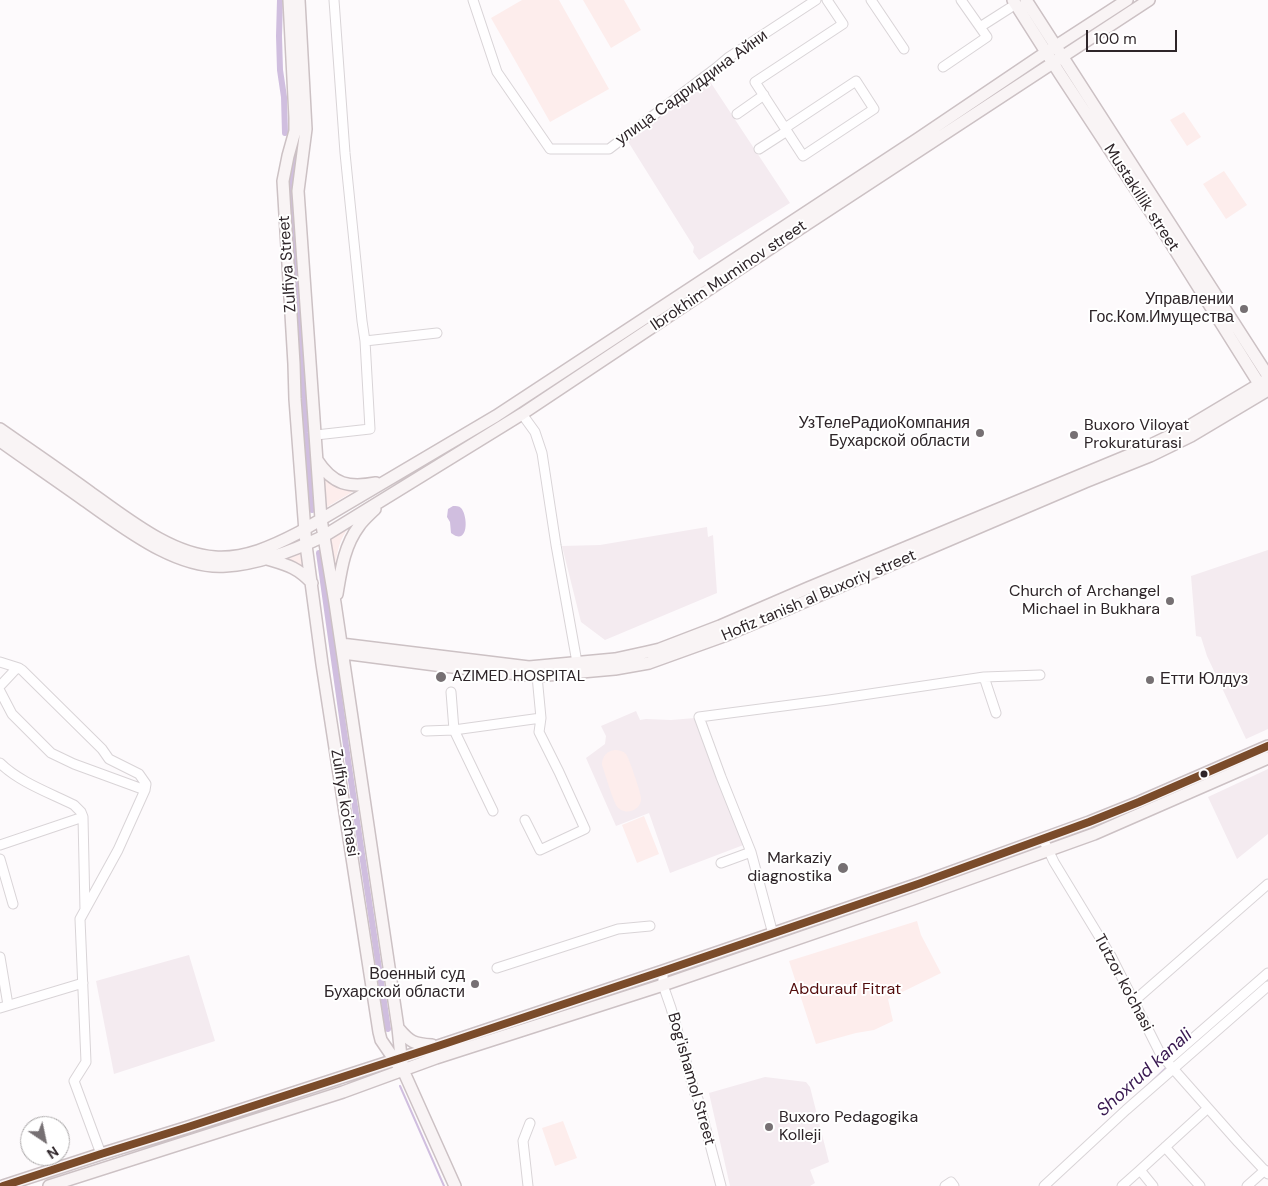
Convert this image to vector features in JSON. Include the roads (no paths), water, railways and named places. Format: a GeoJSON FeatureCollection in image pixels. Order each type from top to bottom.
{"type":"FeatureCollection","features":[{"type":"Feature","properties":{"kind":"main road","name":"Zulfiya Street"},"geometry":{"type":"LineString","coordinates":[[289,0],[295,131],[283,182],[304,529]]}},
{"type":"Feature","properties":{"kind":"main road","name":"Zulfiya Street"},"geometry":{"type":"LineString","coordinates":[[299,0],[306,129],[298,191],[321,519]]}},
{"type":"Feature","properties":{"kind":"main road","name":"Ibrokhim Muminov street"},"geometry":{"type":"LineString","coordinates":[[304,529],[496,416],[1127,0]]}},
{"type":"Feature","properties":{"kind":"main road","name":"Ibrokhim Muminov street"},"geometry":{"type":"LineString","coordinates":[[306,544],[324,536],[522,414],[1149,0]]}},
{"type":"Feature","properties":{"kind":"main road","name":"Mustakillik street"},"geometry":{"type":"LineString","coordinates":[[1018,1],[1058,60],[1165,234],[1266,387]]}},
{"type":"Feature","properties":{"kind":"main road","name":"Hofiz tanish al Buxoriy street"},"geometry":{"type":"LineString","coordinates":[[342,649],[532,673],[578,667],[666,647],[999,514],[1185,429],[1266,387]]}},
{"type":"Feature","properties":{"kind":"main road"},"geometry":{"type":"LineString","coordinates":[[496,416],[502,426]]}},
{"type":"Feature","properties":{"kind":"main road"},"geometry":{"type":"LineString","coordinates":[[0,429],[133,522],[168,543],[184,550],[214,557],[236,556],[270,547],[304,529]]}},
{"type":"Feature","properties":{"kind":"main road"},"geometry":{"type":"LineString","coordinates":[[0,441],[128,530],[172,556],[206,565],[225,566],[267,559],[306,544]]}},
{"type":"Feature","properties":{"kind":"main road"},"geometry":{"type":"LineString","coordinates":[[317,460],[335,480],[346,485],[362,486],[385,481]]}},
{"type":"Feature","properties":{"kind":"main road"},"geometry":{"type":"LineString","coordinates":[[335,603],[342,562],[348,544],[359,525],[389,495]]}},
{"type":"Feature","properties":{"kind":"main road","name":"Zulfiya ko'chasi"},"geometry":{"type":"LineString","coordinates":[[321,519],[398,1028],[397,1058]]}},
{"type":"Feature","properties":{"kind":"main road","name":"Zulfiya ko'chasi"},"geometry":{"type":"LineString","coordinates":[[304,529],[322,664],[379,1032],[381,1040],[397,1058]]}},
{"type":"Feature","properties":{"kind":"main road"},"geometry":{"type":"LineString","coordinates":[[267,559],[286,564],[298,570],[312,583]]}},
{"type":"Feature","properties":{"kind":"main road"},"geometry":{"type":"LineString","coordinates":[[3,1186],[438,1046],[921,884],[1139,802],[1268,746]]}},
{"type":"Feature","properties":{"kind":"main road"},"geometry":{"type":"LineString","coordinates":[[48,1186],[342,1092],[436,1058],[662,985],[1049,851],[1113,826],[1268,758]]}},
{"type":"Feature","properties":{"kind":"main road"},"geometry":{"type":"LineString","coordinates":[[398,1028],[406,1038],[418,1044],[438,1046]]}},
{"type":"Feature","properties":{"kind":"main road"},"geometry":{"type":"LineString","coordinates":[[378,1065],[381,1040]]}},
{"type":"Feature","properties":{"kind":"main road"},"geometry":{"type":"LineString","coordinates":[[397,1058],[455,1186]]}},
{"type":"Feature","properties":{"kind":"street"},"geometry":{"type":"LineString","coordinates":[[316,434],[370,428],[366,341],[362,321],[345,152],[334,0]]}},
{"type":"Feature","properties":{"kind":"street","name":"улица Садриддина Айни"},"geometry":{"type":"LineString","coordinates":[[473,0],[497,72],[550,149],[560,149],[609,148],[729,58],[816,0]]}},
{"type":"Feature","properties":{"kind":"street"},"geometry":{"type":"LineString","coordinates":[[759,150],[786,130],[856,81],[874,109],[803,156],[786,130],[764,95],[755,82],[843,24],[827,0]]}},
{"type":"Feature","properties":{"kind":"street"},"geometry":{"type":"LineString","coordinates":[[870,0],[904,49]]}},
{"type":"Feature","properties":{"kind":"street"},"geometry":{"type":"LineString","coordinates":[[943,67],[987,37],[961,0]]}},
{"type":"Feature","properties":{"kind":"street"},"geometry":{"type":"LineString","coordinates":[[980,27],[1018,1]]}},
{"type":"Feature","properties":{"kind":"street"},"geometry":{"type":"LineString","coordinates":[[737,114],[764,95]]}},
{"type":"Feature","properties":{"kind":"street"},"geometry":{"type":"LineString","coordinates":[[366,341],[437,333]]}},
{"type":"Feature","properties":{"kind":"street"},"geometry":{"type":"LineString","coordinates":[[522,414],[535,432],[542,453],[578,667]]}},
{"type":"Feature","properties":{"kind":"street"},"geometry":{"type":"LineString","coordinates":[[0,662],[22,670],[110,759],[139,774],[146,784],[118,850],[80,919],[86,1062],[74,1081],[101,1154]]}},
{"type":"Feature","properties":{"kind":"street"},"geometry":{"type":"LineString","coordinates":[[0,686],[19,668]]}},
{"type":"Feature","properties":{"kind":"street"},"geometry":{"type":"LineString","coordinates":[[525,820],[540,850],[584,829],[539,732],[541,718],[532,673]]}},
{"type":"Feature","properties":{"kind":"street"},"geometry":{"type":"LineString","coordinates":[[772,934],[751,852],[699,717],[984,677],[1040,675]]}},
{"type":"Feature","properties":{"kind":"street"},"geometry":{"type":"LineString","coordinates":[[984,677],[996,713]]}},
{"type":"Feature","properties":{"kind":"street"},"geometry":{"type":"LineString","coordinates":[[0,690],[12,714],[51,753],[74,764],[145,790]]}},
{"type":"Feature","properties":{"kind":"street"},"geometry":{"type":"LineString","coordinates":[[451,692],[454,730],[493,811]]}},
{"type":"Feature","properties":{"kind":"street"},"geometry":{"type":"LineString","coordinates":[[426,731],[454,730],[541,718]]}},
{"type":"Feature","properties":{"kind":"street"},"geometry":{"type":"LineString","coordinates":[[0,763],[20,778],[74,805],[81,812],[83,818],[85,910]]}},
{"type":"Feature","properties":{"kind":"street"},"geometry":{"type":"LineString","coordinates":[[0,845],[83,818]]}},
{"type":"Feature","properties":{"kind":"street","name":"Tutzor ko'chasi"},"geometry":{"type":"LineString","coordinates":[[1043,839],[1054,862],[1111,956],[1161,1055],[1266,1172]]}},
{"type":"Feature","properties":{"kind":"street"},"geometry":{"type":"LineString","coordinates":[[720,863],[751,852]]}},
{"type":"Feature","properties":{"kind":"street"},"geometry":{"type":"LineString","coordinates":[[1,863],[13,904]]}},
{"type":"Feature","properties":{"kind":"street"},"geometry":{"type":"LineString","coordinates":[[1134,1001],[1268,884]]}},
{"type":"Feature","properties":{"kind":"street"},"geometry":{"type":"LineString","coordinates":[[497,968],[618,929],[650,926]]}},
{"type":"Feature","properties":{"kind":"street"},"geometry":{"type":"LineString","coordinates":[[0,957],[4,1006],[83,983]]}},
{"type":"Feature","properties":{"kind":"street","name":"Bog'ishamol Street"},"geometry":{"type":"LineString","coordinates":[[663,971],[662,985],[671,1008],[698,1099],[721,1186]]}},
{"type":"Feature","properties":{"kind":"street"},"geometry":{"type":"LineString","coordinates":[[1167,1061],[1268,973]]}},
{"type":"Feature","properties":{"kind":"street"},"geometry":{"type":"LineString","coordinates":[[1044,1186],[1126,1110],[1268,986]]}},
{"type":"Feature","properties":{"kind":"street"},"geometry":{"type":"LineString","coordinates":[[1122,1186],[1208,1108]]}},
{"type":"Feature","properties":{"kind":"street"},"geometry":{"type":"LineString","coordinates":[[528,1186],[524,1141],[530,1123]]}},
{"type":"Feature","properties":{"kind":"street"},"geometry":{"type":"LineString","coordinates":[[1165,1147],[1200,1186]]}},
{"type":"Feature","properties":{"kind":"street"},"geometry":{"type":"LineString","coordinates":[[1140,1170],[1153,1186]]}},
{"type":"Feature","properties":{"kind":"street"},"geometry":{"type":"LineString","coordinates":[[1247,1186],[1266,1172]]}},
{"type":"Feature","properties":{"kind":"street"},"geometry":{"type":"LineString","coordinates":[[945,1186],[951,1182],[954,1186]]}},
{"type":"Feature","properties":{"kind":"waterway"},"geometry":{"type":"LineString","coordinates":[[280,0],[280,70],[284,97],[285,133]]}},
{"type":"Feature","properties":{"kind":"waterway"},"geometry":{"type":"LineString","coordinates":[[294,156],[291,183],[292,216],[312,510]]}},
{"type":"Feature","properties":{"kind":"waterway"},"geometry":{"type":"LineString","coordinates":[[319,553],[388,1029]]}},
{"type":"Feature","properties":{"kind":"waterway","name":"Shoxrud kanali"},"geometry":{"type":"LineString","coordinates":[[1172,1062],[1268,979]]}},
{"type":"Feature","properties":{"kind":"waterway","name":"Shoxrud kanali"},"geometry":{"type":"LineString","coordinates":[[1145,1088],[1167,1067]]}},
{"type":"Feature","properties":{"kind":"waterway"},"geometry":{"type":"LineString","coordinates":[[400,1086],[444,1186]]}},
{"type":"Feature","properties":{"kind":"place","name":"Управлении Гос.Ком.Имущества"},"geometry":{"type":"Point","coordinates":[1244,309]}},
{"type":"Feature","properties":{"kind":"place","name":"УзТелеРадиоКомпания Бухарской области"},"geometry":{"type":"Point","coordinates":[980,433]}},
{"type":"Feature","properties":{"kind":"place","name":"Buxoro Viloyat Prokuraturasi"},"geometry":{"type":"Point","coordinates":[1074,435]}},
{"type":"Feature","properties":{"kind":"place","name":"Church of Archangel Michael in Bukhara"},"geometry":{"type":"Point","coordinates":[1170,601]}},
{"type":"Feature","properties":{"kind":"place","name":"AZIMED HOSPITAL"},"geometry":{"type":"Point","coordinates":[441,677]}},
{"type":"Feature","properties":{"kind":"place","name":"Етти Юлдуз"},"geometry":{"type":"Point","coordinates":[1150,680]}},
{"type":"Feature","properties":{"kind":"place","name":"Markaziy diagnostika"},"geometry":{"type":"Point","coordinates":[843,868]}},
{"type":"Feature","properties":{"kind":"place","name":"Военный суд Бухарской области"},"geometry":{"type":"Point","coordinates":[475,984]}},
{"type":"Feature","properties":{"kind":"place","name":"Buxoro Pedagogika Kolleji"},"geometry":{"type":"Point","coordinates":[769,1127]}},
{"type":"Feature","properties":{"kind":"park label","name":"Abdurauf Fitrat"},"geometry":{"type":"Point","coordinates":[845,990]}}]}
